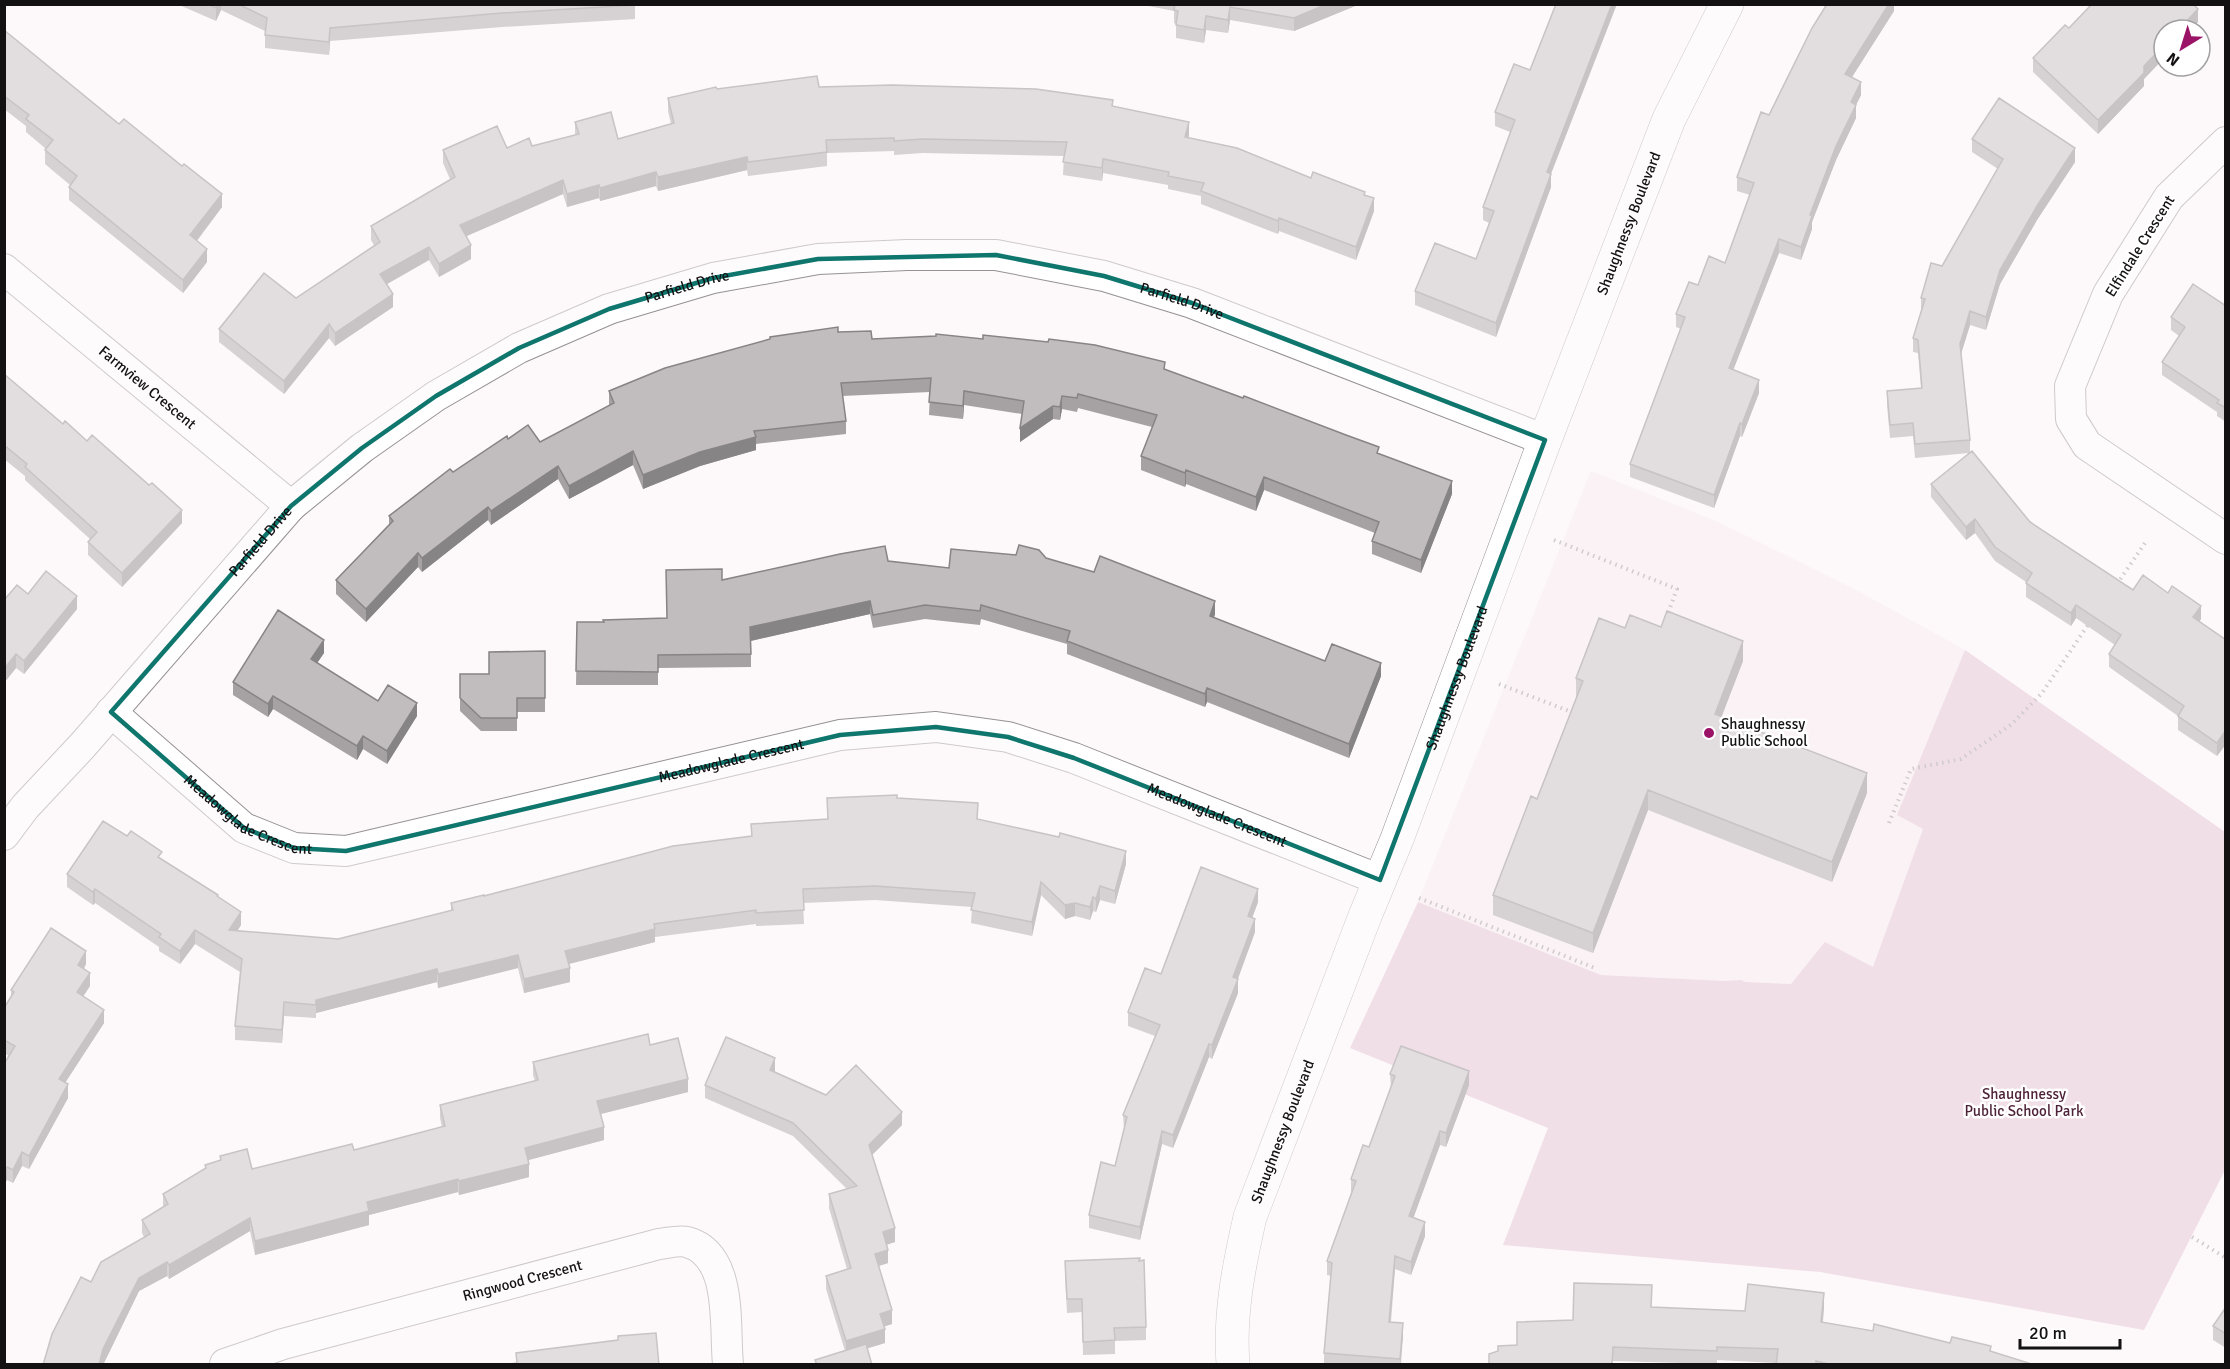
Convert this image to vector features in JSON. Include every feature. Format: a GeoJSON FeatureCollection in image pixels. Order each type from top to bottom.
{"type":"FeatureCollection","features":[{"type":"Feature","properties":{"kind":"street","name":"Shaughnessy Boulevard"},"geometry":{"type":"LineString","coordinates":[[1233,1365],[1231,1343],[1235,1300],[1250,1217],[1397,839],[1545,440],[1669,118],[1727,4]]}},
{"type":"Feature","properties":{"kind":"street","name":"Elfindale Crescent"},"geometry":{"type":"LineString","coordinates":[[2226,142],[2169,197],[2108,294],[2070,386],[2071,419],[2087,445],[2226,539]]}},
{"type":"Feature","properties":{"kind":"street","name":"Parfield Drive"},"geometry":{"type":"LineString","coordinates":[[4,835],[25,807],[291,507],[362,448],[436,396],[519,348],[609,309],[702,282],[829,258],[996,255],[1104,276],[1192,303],[1545,440]]}},
{"type":"Feature","properties":{"kind":"street","name":"Farmview Crescent"},"geometry":{"type":"LineString","coordinates":[[4,269],[291,507]]}},
{"type":"Feature","properties":{"kind":"street","name":"Meadowglade Crescent"},"geometry":{"type":"LineString","coordinates":[[111,712],[244,828],[294,848],[346,851],[840,735],[936,727],[1008,737],[1074,758],[1380,880]]}},
{"type":"Feature","properties":{"kind":"street","name":"Ringwood Crescent"},"geometry":{"type":"LineString","coordinates":[[225,1365],[283,1344],[659,1244],[684,1241],[698,1246],[720,1273],[724,1292],[728,1365]]}},
{"type":"Feature","properties":{"kind":"path"},"geometry":{"type":"LineString","coordinates":[[1554,540],[1677,589],[1665,622]]}},
{"type":"Feature","properties":{"kind":"path"},"geometry":{"type":"LineString","coordinates":[[2114,588],[2147,540]]}},
{"type":"Feature","properties":{"kind":"path"},"geometry":{"type":"LineString","coordinates":[[1888,823],[1911,769],[1962,759],[2012,724],[2042,693],[2094,616]]}},
{"type":"Feature","properties":{"kind":"path"},"geometry":{"type":"LineString","coordinates":[[1499,684],[1569,711]]}},
{"type":"Feature","properties":{"kind":"path"},"geometry":{"type":"LineString","coordinates":[[1419,898],[1595,968]]}},
{"type":"Feature","properties":{"kind":"path"},"geometry":{"type":"LineString","coordinates":[[2192,1237],[2226,1258]]}},
{"type":"Feature","properties":{"kind":"highlighted area"},"geometry":{"type":"Polygon","coordinates":[[[996,255],[1104,276],[1192,303],[1545,440],[1380,880],[1074,758],[1008,737],[936,727],[840,735],[346,851],[294,848],[244,828],[111,712],[291,506],[362,448],[436,396],[519,348],[609,309],[713,278],[818,259],[996,255]]]}},
{"type":"Feature","properties":{"kind":"shaded area","name":"Shaughnessy Public School"},"geometry":{"type":"Polygon","coordinates":[[[1591,471],[1718,522],[1856,590],[1965,650],[1897,815],[1923,829],[1873,968],[1792,984],[1601,975],[1418,902],[1591,471]]]}},
{"type":"Feature","properties":{"kind":"green space","name":"Shaughnessy Public School Park"},"geometry":{"type":"Polygon","coordinates":[[[1965,650],[2225,832],[2225,1170],[2144,1330],[1820,1272],[1503,1245],[1548,1128],[1350,1048],[1418,902],[1601,975],[1791,984],[1825,942],[1873,967],[1923,829],[1897,815],[1965,650]]]}},
{"type":"Feature","properties":{"kind":"building"},"geometry":{"type":"Polygon","coordinates":[[[238,4],[635,5],[502,13],[330,28],[329,42],[265,35],[267,18],[238,4]]]}},
{"type":"Feature","properties":{"kind":"building"},"geometry":{"type":"Polygon","coordinates":[[[1175,4],[1327,4],[1294,18],[1230,7],[1228,20],[1206,16],[1204,30],[1176,25],[1178,11],[1174,10],[1175,4]]]}},
{"type":"Feature","properties":{"kind":"building"},"geometry":{"type":"Polygon","coordinates":[[[1556,4],[1612,4],[1547,172],[1551,174],[1496,323],[1415,291],[1435,243],[1476,259],[1494,211],[1483,207],[1515,120],[1495,112],[1514,64],[1530,70],[1556,4]]]}},
{"type":"Feature","properties":{"kind":"building"},"geometry":{"type":"Polygon","coordinates":[[[1827,4],[1889,4],[1845,74],[1861,82],[1851,102],[1856,105],[1836,146],[1810,215],[1812,216],[1801,247],[1779,239],[1729,368],[1759,380],[1742,424],[1740,423],[1714,495],[1630,464],[1685,317],[1676,314],[1689,282],[1698,285],[1709,256],[1725,263],[1754,183],[1737,177],[1761,112],[1769,115],[1812,28],[1827,4]]]}},
{"type":"Feature","properties":{"kind":"building"},"geometry":{"type":"Polygon","coordinates":[[[2092,4],[2193,4],[2198,9],[2189,18],[2152,18],[2152,58],[2144,66],[2144,73],[2098,120],[2033,58],[2065,25],[2069,28],[2092,4]]]}},
{"type":"Feature","properties":{"kind":"building"},"geometry":{"type":"Polygon","coordinates":[[[4,30],[119,124],[124,119],[182,166],[184,164],[222,194],[190,235],[207,249],[183,280],[69,187],[77,176],[45,150],[53,140],[26,119],[29,115],[4,96],[4,30]]]}},
{"type":"Feature","properties":{"kind":"building"},"geometry":{"type":"Polygon","coordinates":[[[817,76],[819,87],[892,85],[1036,89],[1113,100],[1112,106],[1189,122],[1185,137],[1237,148],[1311,178],[1313,172],[1365,192],[1364,195],[1374,198],[1356,247],[1279,218],[1278,221],[1201,191],[1204,183],[1168,176],[1169,172],[1103,159],[1102,168],[1063,162],[1067,142],[923,139],[894,141],[894,138],[826,140],[827,152],[748,162],[747,157],[658,177],[656,172],[600,188],[599,185],[567,194],[563,180],[460,225],[471,245],[439,264],[429,247],[380,274],[393,294],[335,333],[329,324],[284,381],[219,329],[264,273],[296,298],[380,242],[371,226],[455,177],[443,150],[497,126],[507,148],[529,138],[532,146],[579,134],[575,122],[611,112],[618,139],[674,123],[668,98],[716,87],[717,89],[817,76]]]}},
{"type":"Feature","properties":{"kind":"building"},"geometry":{"type":"Polygon","coordinates":[[[1999,98],[2075,148],[2037,206],[2000,270],[1986,317],[1970,311],[1960,344],[1970,440],[1915,444],[1913,423],[1890,425],[1887,391],[1922,388],[1918,340],[1913,338],[1925,299],[1921,298],[1931,263],[1942,266],[2003,159],[1972,139],[1999,98]]]}},
{"type":"Feature","properties":{"kind":"building"},"geometry":{"type":"Polygon","coordinates":[[[2193,284],[2226,306],[2226,408],[2217,403],[2219,400],[2162,362],[2185,327],[2171,317],[2193,284]]]}},
{"type":"Feature","properties":{"kind":"building"},"geometry":{"type":"Polygon","coordinates":[[[838,327],[838,332],[871,331],[872,339],[936,336],[936,334],[983,339],[983,335],[1048,342],[1049,339],[1095,345],[1165,362],[1164,369],[1243,398],[1244,396],[1379,447],[1377,453],[1452,481],[1421,560],[1372,541],[1379,522],[1264,477],[1256,497],[1186,470],[1185,473],[1141,456],[1157,415],[1078,394],[1077,398],[1062,396],[1060,407],[1053,406],[1020,428],[1024,401],[964,391],[963,406],[929,402],[931,378],[841,383],[846,421],[754,431],[756,437],[700,452],[643,475],[633,451],[569,486],[558,466],[491,511],[488,507],[422,558],[418,553],[366,609],[336,580],[393,521],[389,516],[450,469],[453,472],[507,436],[508,439],[528,425],[540,442],[614,403],[609,391],[665,368],[770,339],[770,337],[838,327]]]}},
{"type":"Feature","properties":{"kind":"building"},"geometry":{"type":"Polygon","coordinates":[[[4,374],[63,424],[65,421],[87,441],[92,435],[149,485],[152,483],[182,510],[122,573],[88,542],[97,532],[25,467],[27,464],[4,445],[4,374]]]}},
{"type":"Feature","properties":{"kind":"building"},"geometry":{"type":"Polygon","coordinates":[[[1972,451],[2030,522],[2133,590],[2143,575],[2168,593],[2172,586],[2201,606],[2193,617],[2226,640],[2226,730],[2217,743],[2178,716],[2184,706],[2109,654],[2121,635],[2076,605],[2071,613],[2026,583],[2032,573],[1995,547],[1975,519],[1966,527],[1931,484],[1972,451]]]}},
{"type":"Feature","properties":{"kind":"building"},"geometry":{"type":"Polygon","coordinates":[[[1019,545],[1039,550],[1046,558],[1094,572],[1100,556],[1215,601],[1210,616],[1325,661],[1332,644],[1381,663],[1349,744],[1207,688],[1205,694],[1067,641],[1070,631],[981,605],[980,611],[925,605],[873,615],[870,601],[750,627],[751,654],[658,655],[658,672],[576,671],[577,622],[667,618],[666,570],[722,569],[722,580],[885,546],[888,561],[949,568],[951,549],[1016,555],[1019,545]]]}},
{"type":"Feature","properties":{"kind":"building"},"geometry":{"type":"Polygon","coordinates":[[[46,571],[77,596],[24,661],[16,654],[4,669],[4,600],[17,585],[28,594],[46,571]]]}},
{"type":"Feature","properties":{"kind":"building"},"geometry":{"type":"Polygon","coordinates":[[[278,610],[324,640],[311,659],[378,701],[388,685],[417,703],[387,751],[363,736],[357,746],[273,696],[268,704],[233,682],[278,610]]]}},
{"type":"Feature","properties":{"kind":"building"},"geometry":{"type":"Polygon","coordinates":[[[1667,611],[1743,641],[1715,714],[1867,773],[1832,862],[1648,790],[1593,933],[1493,895],[1531,796],[1537,799],[1583,681],[1576,678],[1599,618],[1625,628],[1630,615],[1661,627],[1667,611]]]}},
{"type":"Feature","properties":{"kind":"building"},"geometry":{"type":"Polygon","coordinates":[[[545,651],[545,698],[517,698],[517,718],[481,718],[460,698],[460,674],[489,674],[489,652],[545,651]]]}},
{"type":"Feature","properties":{"kind":"building"},"geometry":{"type":"Polygon","coordinates":[[[897,795],[897,798],[978,803],[977,819],[1059,837],[1060,833],[1126,851],[1115,891],[1100,886],[1096,899],[1093,897],[1090,907],[1075,903],[1065,905],[1041,882],[1032,922],[971,910],[975,893],[875,886],[803,889],[804,910],[756,913],[756,910],[654,924],[655,929],[565,951],[570,968],[524,979],[518,955],[438,974],[437,969],[316,1000],[316,1005],[284,1002],[282,1030],[235,1026],[242,959],[195,930],[180,951],[159,937],[161,934],[95,889],[93,892],[67,874],[103,821],[127,836],[131,831],[162,852],[158,857],[241,912],[229,930],[338,939],[453,910],[451,903],[673,846],[752,836],[751,824],[828,819],[827,798],[897,795]]]}},
{"type":"Feature","properties":{"kind":"building"},"geometry":{"type":"Polygon","coordinates":[[[1201,867],[1258,889],[1248,916],[1255,919],[1233,977],[1238,979],[1173,1135],[1162,1131],[1140,1227],[1089,1215],[1101,1162],[1115,1166],[1127,1117],[1123,1115],[1160,1025],[1128,1012],[1145,968],[1161,974],[1201,867]]]}},
{"type":"Feature","properties":{"kind":"building"},"geometry":{"type":"Polygon","coordinates":[[[51,928],[86,951],[78,965],[90,973],[77,992],[104,1010],[59,1079],[68,1084],[29,1156],[22,1152],[13,1170],[7,1167],[4,1171],[4,1064],[15,1046],[4,1040],[4,1008],[14,992],[11,990],[51,928]]]}},
{"type":"Feature","properties":{"kind":"building"},"geometry":{"type":"Polygon","coordinates":[[[648,1034],[650,1045],[678,1038],[688,1079],[597,1101],[604,1127],[525,1148],[529,1164],[367,1202],[369,1211],[255,1241],[250,1218],[169,1265],[167,1262],[139,1278],[103,1349],[99,1365],[43,1365],[52,1334],[81,1277],[91,1282],[101,1262],[150,1234],[142,1220],[168,1204],[163,1194],[206,1168],[205,1165],[221,1160],[220,1156],[247,1149],[252,1169],[352,1144],[354,1150],[445,1126],[440,1105],[538,1080],[533,1062],[648,1034]]]}},
{"type":"Feature","properties":{"kind":"building"},"geometry":{"type":"Polygon","coordinates":[[[726,1037],[775,1058],[770,1070],[826,1095],[856,1065],[902,1112],[869,1145],[895,1228],[883,1232],[888,1250],[875,1254],[892,1310],[880,1314],[885,1329],[846,1341],[826,1276],[851,1268],[829,1194],[857,1186],[793,1123],[705,1085],[726,1037]]]}},
{"type":"Feature","properties":{"kind":"building"},"geometry":{"type":"Polygon","coordinates":[[[1401,1046],[1469,1071],[1446,1133],[1440,1131],[1409,1216],[1425,1222],[1411,1262],[1395,1256],[1389,1322],[1403,1323],[1400,1359],[1324,1353],[1332,1263],[1327,1261],[1356,1181],[1351,1179],[1363,1145],[1369,1147],[1395,1076],[1390,1074],[1401,1046]]]}},
{"type":"Feature","properties":{"kind":"building"},"geometry":{"type":"Polygon","coordinates":[[[1140,1258],[1139,1261],[1144,1260],[1146,1327],[1114,1328],[1115,1340],[1083,1342],[1082,1299],[1067,1299],[1065,1261],[1140,1258]]]}},
{"type":"Feature","properties":{"kind":"building"},"geometry":{"type":"Polygon","coordinates":[[[1574,1283],[1652,1285],[1651,1307],[1745,1311],[1748,1284],[1824,1293],[1821,1322],[1873,1331],[1874,1324],[1950,1343],[1952,1337],[1991,1346],[1990,1351],[2035,1365],[1833,1365],[1816,1361],[1816,1365],[1776,1365],[1778,1349],[1717,1347],[1717,1351],[1613,1347],[1612,1365],[1489,1365],[1489,1354],[1498,1351],[1498,1346],[1517,1345],[1517,1322],[1573,1320],[1574,1283]]]}},
{"type":"Feature","properties":{"kind":"building"},"geometry":{"type":"Polygon","coordinates":[[[2226,1307],[2226,1334],[2213,1326],[2226,1307]]]}},
{"type":"Feature","properties":{"kind":"building"},"geometry":{"type":"Polygon","coordinates":[[[656,1333],[659,1365],[502,1365],[517,1363],[516,1353],[618,1340],[618,1336],[656,1333]]]}},
{"type":"Feature","properties":{"kind":"building"},"geometry":{"type":"Polygon","coordinates":[[[866,1344],[872,1365],[817,1365],[815,1360],[866,1344]]]}},
{"type":"Feature","properties":{"kind":"place","name":"Shaughnessy Public School"},"geometry":{"type":"Point","coordinates":[1709,733]}}]}
